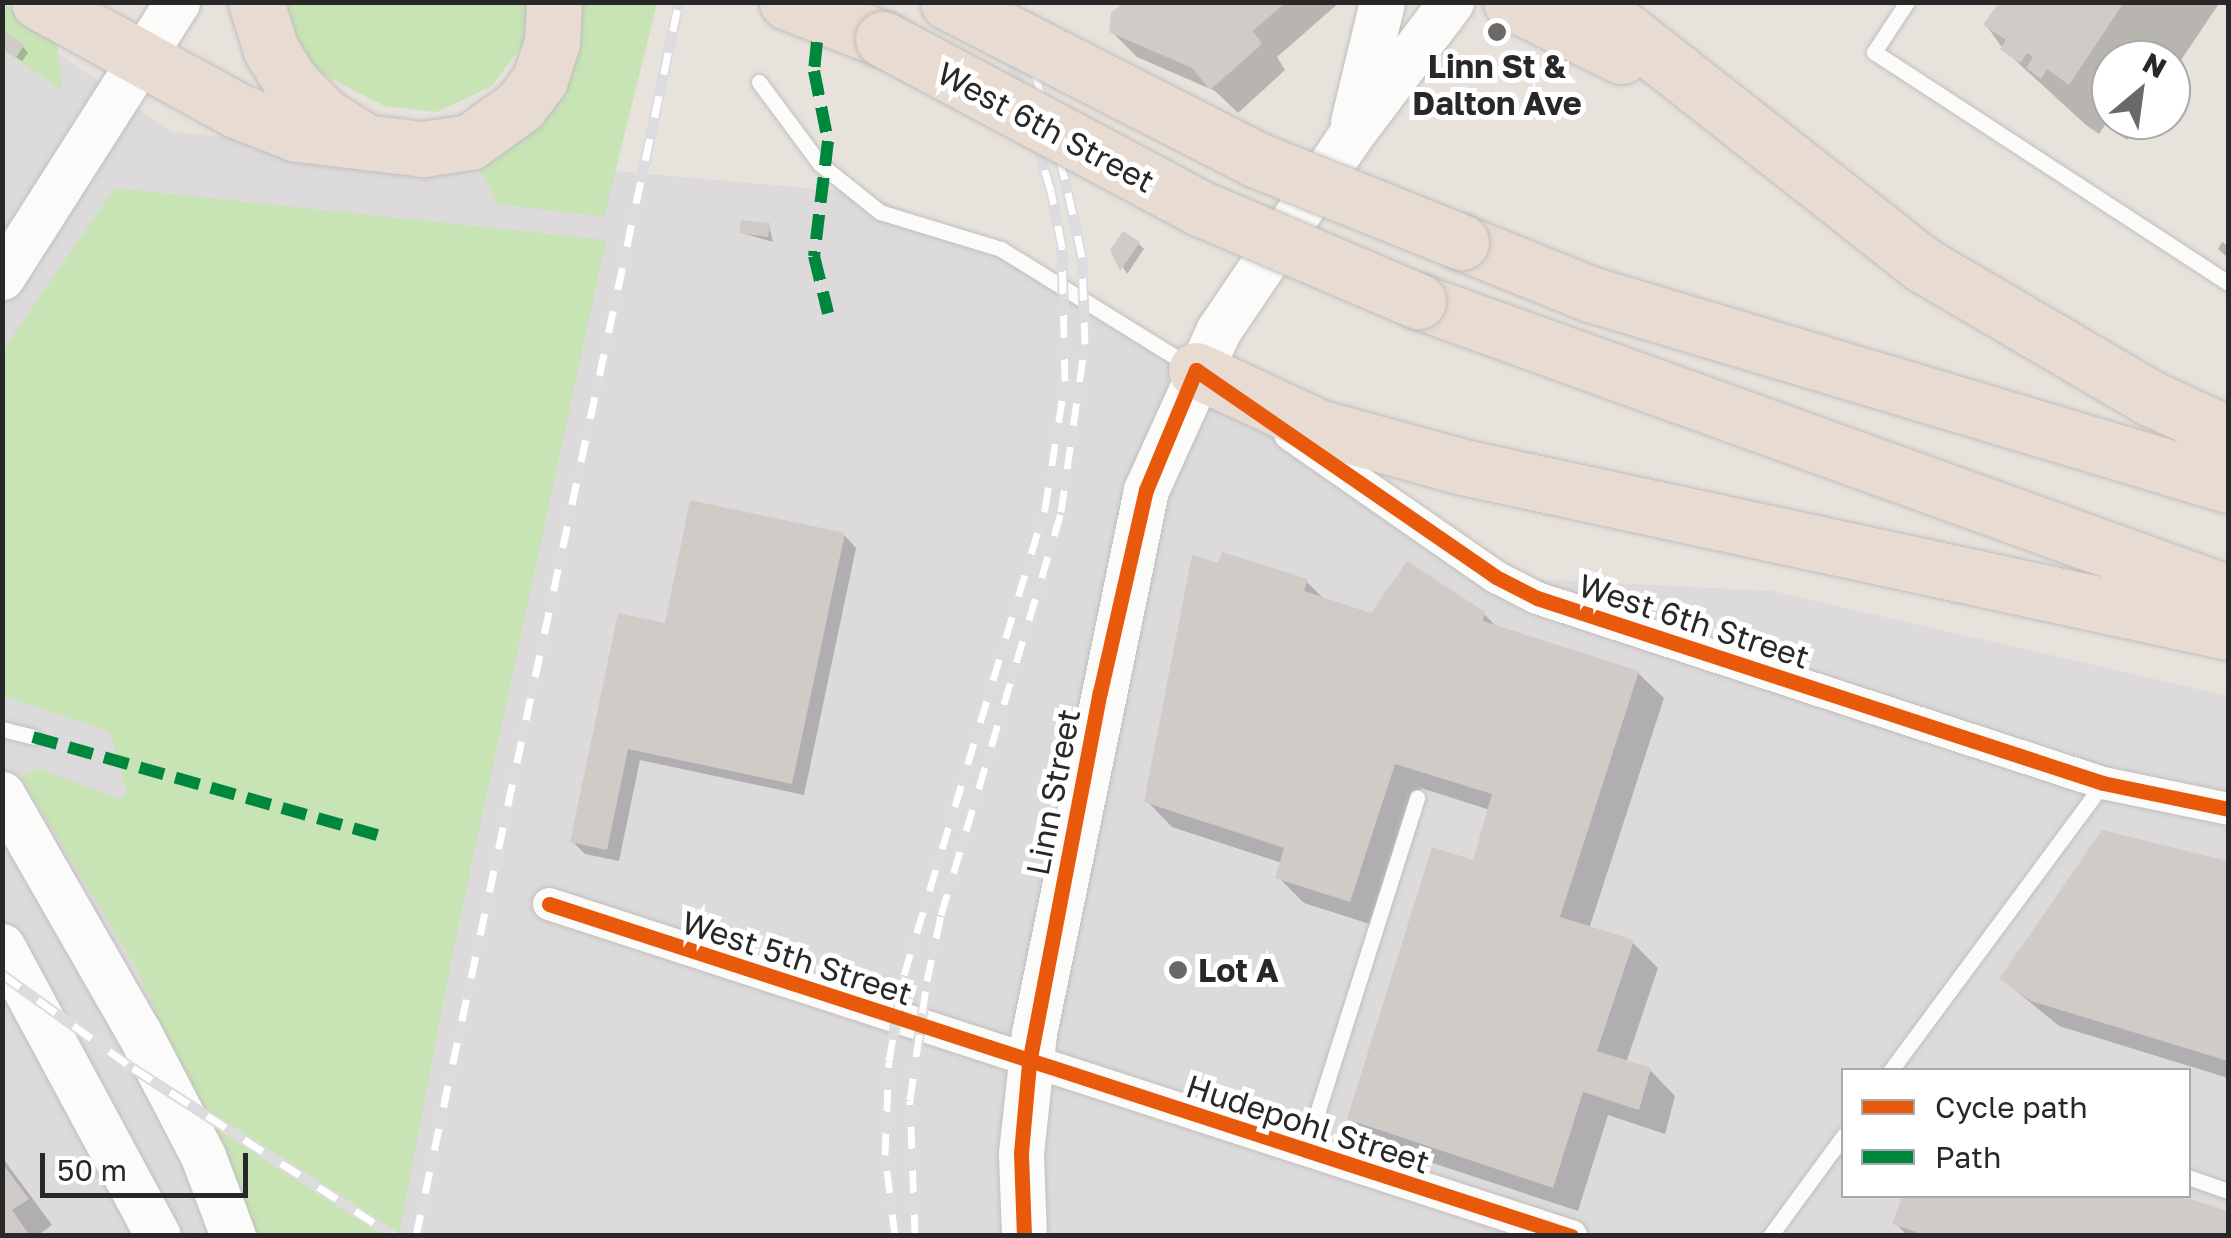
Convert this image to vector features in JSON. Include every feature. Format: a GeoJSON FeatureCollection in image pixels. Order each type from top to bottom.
{"type":"FeatureCollection","features":[{"type":"Feature","properties":{"kind":"highway"},"geometry":{"type":"LineString","coordinates":[[40,2],[142,60],[298,134],[370,146],[470,142],[496,126],[540,80],[552,42],[554,2]]}},
{"type":"Feature","properties":{"kind":"highway"},"geometry":{"type":"LineString","coordinates":[[256,2],[270,50],[292,83],[323,115],[370,146]]}},
{"type":"Feature","properties":{"kind":"highway"},"geometry":{"type":"LineString","coordinates":[[787,2],[883,39]]}},
{"type":"Feature","properties":{"kind":"highway","name":"West 6th Street"},"geometry":{"type":"LineString","coordinates":[[826,2],[883,39],[1202,209],[1418,301],[2228,594]]}},
{"type":"Feature","properties":{"kind":"highway","name":"West 6th Street"},"geometry":{"type":"LineString","coordinates":[[948,2],[1257,160],[1590,294],[2228,485]]}},
{"type":"Feature","properties":{"kind":"highway"},"geometry":{"type":"LineString","coordinates":[[1511,2],[1607,53],[1672,70]]}},
{"type":"Feature","properties":{"kind":"highway"},"geometry":{"type":"LineString","coordinates":[[1588,2],[1924,266],[2150,398],[2228,434]]}},
{"type":"Feature","properties":{"kind":"highway"},"geometry":{"type":"LineString","coordinates":[[1196,370],[1318,427],[1463,467],[2228,632]]}},
{"type":"Feature","properties":{"kind":"main road"},"geometry":{"type":"LineString","coordinates":[[2,278],[177,2]]}},
{"type":"Feature","properties":{"kind":"main road"},"geometry":{"type":"LineString","coordinates":[[1350,136],[1382,2]]}},
{"type":"Feature","properties":{"kind":"main road","name":"Linn Street"},"geometry":{"type":"LineString","coordinates":[[1024,1236],[1021,1153],[1029,1063],[1128,555],[1156,460],[1196,370],[1350,136],[1451,2]]}},
{"type":"Feature","properties":{"kind":"main road"},"geometry":{"type":"LineString","coordinates":[[2,794],[138,1031],[202,1156],[234,1236]]}},
{"type":"Feature","properties":{"kind":"main road"},"geometry":{"type":"LineString","coordinates":[[4,949],[158,1236]]}},
{"type":"Feature","properties":{"kind":"street","name":"West 6th Street"},"geometry":{"type":"LineString","coordinates":[[1196,370],[1496,577],[1537,598],[2103,783],[2228,809]]}},
{"type":"Feature","properties":{"kind":"street","name":"West 5th Street"},"geometry":{"type":"LineString","coordinates":[[549,904],[1029,1063]]}},
{"type":"Feature","properties":{"kind":"street","name":"Hudepohl Street"},"geometry":{"type":"LineString","coordinates":[[1029,1063],[1571,1236]]}},
{"type":"Feature","properties":{"kind":"lane"},"geometry":{"type":"LineString","coordinates":[[1907,2],[1874,52],[2228,283]]}},
{"type":"Feature","properties":{"kind":"lane"},"geometry":{"type":"LineString","coordinates":[[759,82],[820,164],[851,193],[903,222],[1001,249],[1196,370]]}},
{"type":"Feature","properties":{"kind":"lane"},"geometry":{"type":"LineString","coordinates":[[2,728],[33,737]]}},
{"type":"Feature","properties":{"kind":"lane"},"geometry":{"type":"LineString","coordinates":[[1896,1064],[2103,783]]}},
{"type":"Feature","properties":{"kind":"lane"},"geometry":{"type":"LineString","coordinates":[[1304,1152],[1417,797]]}},
{"type":"Feature","properties":{"kind":"lane"},"geometry":{"type":"LineString","coordinates":[[1770,1236],[1841,1139]]}},
{"type":"Feature","properties":{"kind":"lane"},"geometry":{"type":"LineString","coordinates":[[2191,1179],[2228,1190]]}},
{"type":"Feature","properties":{"kind":"shaded area"},"geometry":{"type":"Polygon","coordinates":[[[2,15],[172,132],[864,193],[994,249],[1068,299],[1196,370],[1496,577],[1772,591],[2228,696],[2228,1235],[3,1235],[2,15]]]}},
{"type":"Feature","properties":{"kind":"green space"},"geometry":{"type":"Polygon","coordinates":[[[2,3],[56,34],[62,90],[3,50],[2,3]]]}},
{"type":"Feature","properties":{"kind":"green space"},"geometry":{"type":"Polygon","coordinates":[[[286,3],[527,3],[527,39],[492,86],[437,112],[384,106],[315,70],[285,17],[286,3]]]}},
{"type":"Feature","properties":{"kind":"green space"},"geometry":{"type":"Polygon","coordinates":[[[570,3],[657,3],[604,217],[498,204],[472,156],[570,3]]]}},
{"type":"Feature","properties":{"kind":"green space"},"geometry":{"type":"Polygon","coordinates":[[[115,188],[606,240],[453,951],[399,1235],[255,1235],[136,967],[21,777],[38,768],[119,799],[127,794],[110,732],[3,696],[3,350],[115,188]]]}},
{"type":"Feature","properties":{"kind":"building"},"geometry":{"type":"Polygon","coordinates":[[[1124,2],[1286,2],[1253,31],[1262,44],[1210,90],[1192,68],[1109,32],[1111,13],[1124,2]]]}},
{"type":"Feature","properties":{"kind":"building"},"geometry":{"type":"Polygon","coordinates":[[[1999,2],[2124,2],[2099,40],[2091,40],[2091,52],[2069,85],[2047,69],[2041,79],[2026,68],[2033,57],[2027,53],[2020,63],[2000,49],[2006,40],[1983,25],[1999,2]]]}},
{"type":"Feature","properties":{"kind":"building"},"geometry":{"type":"Polygon","coordinates":[[[2,30],[24,45],[16,58],[2,49],[2,30]]]}},
{"type":"Feature","properties":{"kind":"building"},"geometry":{"type":"Polygon","coordinates":[[[741,220],[770,223],[768,237],[739,233],[741,220]]]}},
{"type":"Feature","properties":{"kind":"building"},"geometry":{"type":"Polygon","coordinates":[[[1123,231],[1140,242],[1120,271],[1110,250],[1123,231]]]}},
{"type":"Feature","properties":{"kind":"building"},"geometry":{"type":"Polygon","coordinates":[[[690,500],[845,533],[792,784],[628,749],[607,850],[570,842],[618,613],[665,623],[690,500]]]}},
{"type":"Feature","properties":{"kind":"building"},"geometry":{"type":"Polygon","coordinates":[[[1222,552],[1308,579],[1304,591],[1371,613],[1407,561],[1485,612],[1483,621],[1639,671],[1560,917],[1634,940],[1597,1051],[1651,1068],[1639,1110],[1583,1092],[1553,1188],[1347,1119],[1432,847],[1473,860],[1492,794],[1395,764],[1350,902],[1275,878],[1284,848],[1144,802],[1192,555],[1218,563],[1222,552]]]}},
{"type":"Feature","properties":{"kind":"building"},"geometry":{"type":"Polygon","coordinates":[[[2102,830],[2228,861],[2228,1061],[2031,1001],[1999,979],[2102,830]]]}},
{"type":"Feature","properties":{"kind":"building"},"geometry":{"type":"Polygon","coordinates":[[[2,1163],[29,1199],[12,1210],[30,1236],[2,1236],[2,1163]]]}},
{"type":"Feature","properties":{"kind":"building"},"geometry":{"type":"Polygon","coordinates":[[[1901,1198],[2187,1198],[2228,1211],[2228,1236],[1928,1236],[1892,1224],[1901,1198]]]}},
{"type":"Feature","properties":{"kind":"railway"},"geometry":{"type":"LineString","coordinates":[[416,1236],[679,2]]}},
{"type":"Feature","properties":{"kind":"railway"},"geometry":{"type":"LineString","coordinates":[[895,1236],[885,1155],[889,1061],[904,975],[1045,509],[1065,381],[1062,247],[1051,191],[1012,63],[981,2]]}},
{"type":"Feature","properties":{"kind":"railway"},"geometry":{"type":"LineString","coordinates":[[915,1236],[910,1100],[927,981],[941,915],[1061,512],[1085,344],[1082,257],[1065,179],[1036,77],[999,2]]}},
{"type":"Feature","properties":{"kind":"railway"},"geometry":{"type":"LineString","coordinates":[[2,974],[133,1068],[395,1236]]}},
{"type":"Feature","properties":{"kind":"marked path"},"geometry":{"type":"LineString","coordinates":[[817,42],[814,71],[828,141],[814,256],[828,313]]}},
{"type":"Feature","properties":{"kind":"marked path"},"geometry":{"type":"LineString","coordinates":[[33,737],[384,837]]}},
{"type":"Feature","properties":{"kind":"cycle path"},"geometry":{"type":"LineString","coordinates":[[1024,1236],[1021,1153],[1029,1063],[1100,692],[1146,490],[1196,370],[1496,577],[1537,598],[2103,783],[2228,809]]}},
{"type":"Feature","properties":{"kind":"cycle path"},"geometry":{"type":"LineString","coordinates":[[549,904],[1571,1236]]}},
{"type":"Feature","properties":{"kind":"place","name":"Linn St & Dalton Ave"},"geometry":{"type":"Point","coordinates":[1497,32]}},
{"type":"Feature","properties":{"kind":"place","name":"Lot A"},"geometry":{"type":"Point","coordinates":[1178,970]}}]}
